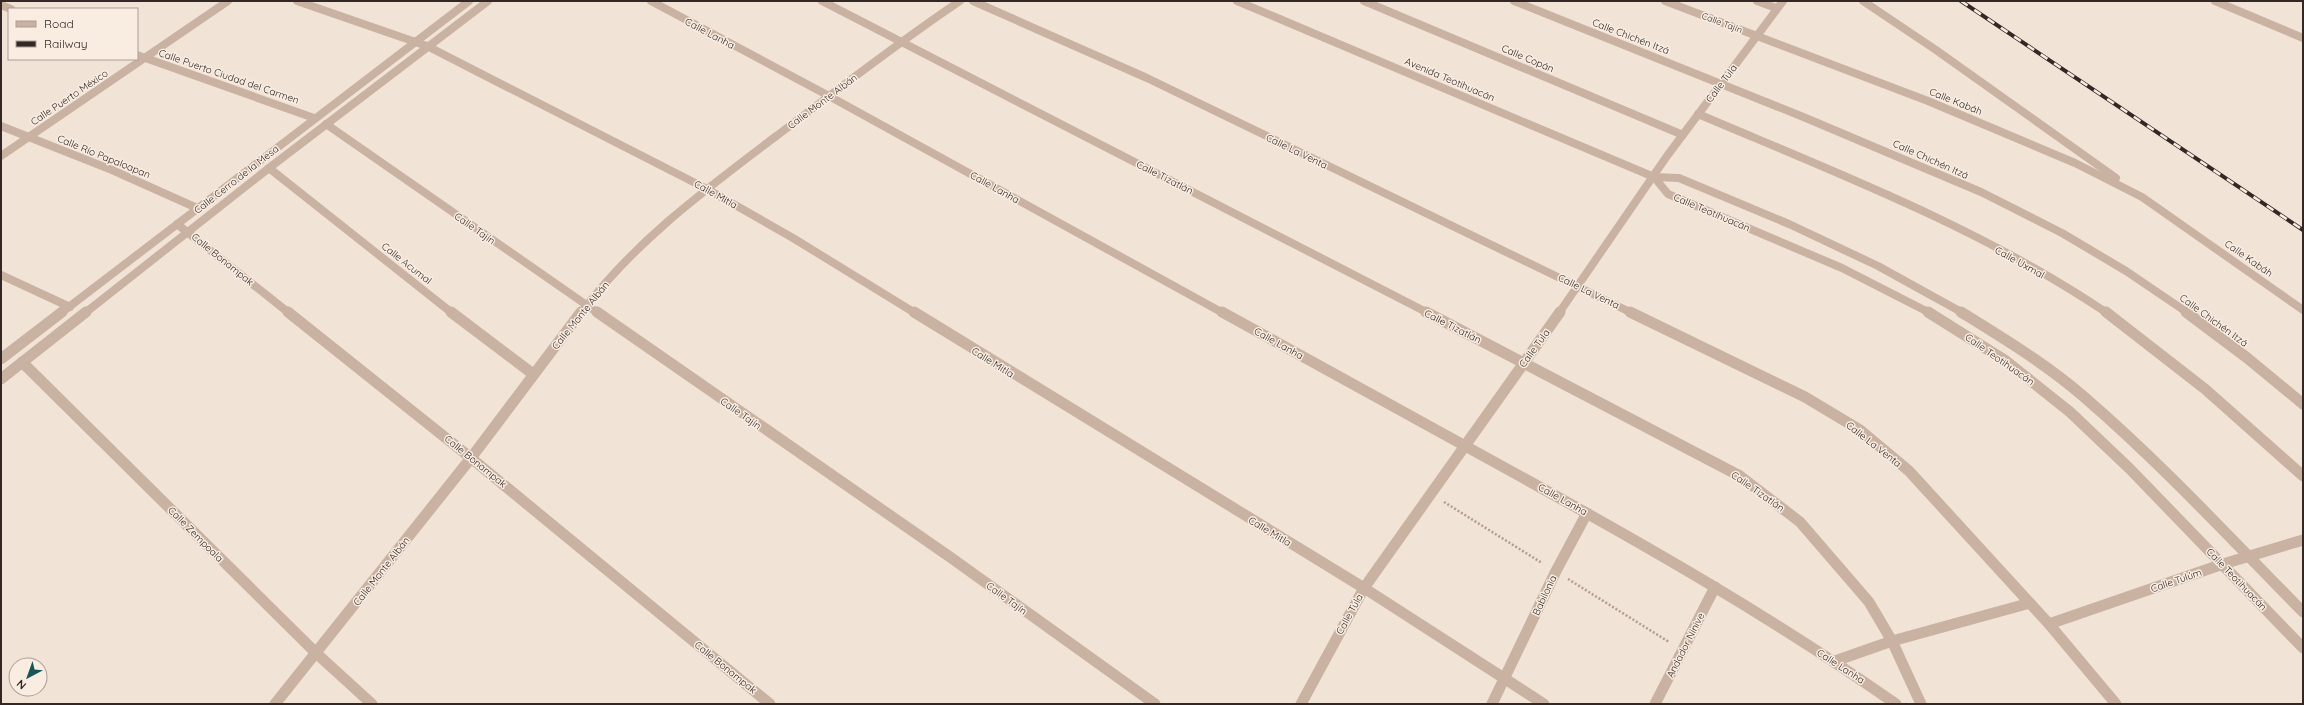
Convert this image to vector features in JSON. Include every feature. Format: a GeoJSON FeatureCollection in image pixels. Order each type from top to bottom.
{"type":"FeatureCollection","features":[{"type":"Feature","properties":{"kind":"street","name":"Calle Puerto México"},"geometry":{"type":"LineString","coordinates":[[1,156],[146,59],[228,1]]}},
{"type":"Feature","properties":{"kind":"street","name":"Calle Mitla"},"geometry":{"type":"LineString","coordinates":[[297,1],[427,46],[707,189],[793,238],[1364,588],[1544,704]]}},
{"type":"Feature","properties":{"kind":"street","name":"Calle Cerro de la Mesa"},"geometry":{"type":"LineString","coordinates":[[1,359],[314,118],[469,1]]}},
{"type":"Feature","properties":{"kind":"street","name":"Calle Cerro de la Mesa"},"geometry":{"type":"LineString","coordinates":[[1,379],[269,168],[427,46],[488,1]]}},
{"type":"Feature","properties":{"kind":"street","name":"Calle Lanha"},"geometry":{"type":"LineString","coordinates":[[651,1],[829,96],[1466,445],[1587,513],[1715,587],[1834,660],[1896,704]]}},
{"type":"Feature","properties":{"kind":"street","name":"Calle Tizatlán"},"geometry":{"type":"LineString","coordinates":[[822,1],[1523,362],[1740,476],[1800,522],[1838,564],[1869,602],[1892,641],[1921,704]]}},
{"type":"Feature","properties":{"kind":"street","name":"Calle Monte Albán"},"geometry":{"type":"LineString","coordinates":[[275,704],[472,458],[533,374],[586,306],[649,237],[707,189],[901,41],[960,1]]}},
{"type":"Feature","properties":{"kind":"street","name":"Calle La Venta"},"geometry":{"type":"LineString","coordinates":[[973,1],[1147,78],[1578,286],[1805,397],[1860,430],[1909,471],[2049,624],[2116,704]]}},
{"type":"Feature","properties":{"kind":"street","name":"Avenida Teotihuacán"},"geometry":{"type":"LineString","coordinates":[[1237,1],[1654,177]]}},
{"type":"Feature","properties":{"kind":"street","name":"Calle Copán"},"geometry":{"type":"LineString","coordinates":[[1364,1],[1683,135]]}},
{"type":"Feature","properties":{"kind":"street","name":"Calle Chichén Itzá"},"geometry":{"type":"LineString","coordinates":[[1514,1],[1721,83],[1907,160],[1987,196],[2061,233],[2135,277],[2206,326],[2303,404]]}},
{"type":"Feature","properties":{"kind":"street","name":"Calle Tajín"},"geometry":{"type":"LineString","coordinates":[[1665,1],[1756,36]]}},
{"type":"Feature","properties":{"kind":"street"},"geometry":{"type":"LineString","coordinates":[[1757,1],[1780,5]]}},
{"type":"Feature","properties":{"kind":"street","name":"Calle Kabáh"},"geometry":{"type":"LineString","coordinates":[[1863,1],[1943,54],[2142,197],[2303,310]]}},
{"type":"Feature","properties":{"kind":"street"},"geometry":{"type":"LineString","coordinates":[[2215,1],[2303,38]]}},
{"type":"Feature","properties":{"kind":"street","name":"Calle Tula"},"geometry":{"type":"LineString","coordinates":[[1301,704],[1364,588],[1683,135],[1780,5]]}},
{"type":"Feature","properties":{"kind":"street","name":"Calle Kabáh"},"geometry":{"type":"LineString","coordinates":[[1756,36],[2012,135],[2075,163],[2142,197]]}},
{"type":"Feature","properties":{"kind":"street","name":"Calle Puerto Ciudad del Carmen"},"geometry":{"type":"LineString","coordinates":[[138,55],[314,118]]}},
{"type":"Feature","properties":{"kind":"street","name":"Calle Uxmal"},"geometry":{"type":"LineString","coordinates":[[1698,114],[1908,204],[1996,248],[2082,297],[2141,337],[2209,393],[2303,476]]}},
{"type":"Feature","properties":{"kind":"street","name":"Calle Tajín"},"geometry":{"type":"LineString","coordinates":[[326,124],[586,306],[950,557],[1155,704]]}},
{"type":"Feature","properties":{"kind":"street","name":"Calle Río Papaloapan"},"geometry":{"type":"LineString","coordinates":[[1,126],[112,170],[197,208]]}},
{"type":"Feature","properties":{"kind":"street","name":"Calle Acumal"},"geometry":{"type":"LineString","coordinates":[[269,168],[460,319],[533,374]]}},
{"type":"Feature","properties":{"kind":"street","name":"Calle Teotihuacán"},"geometry":{"type":"LineString","coordinates":[[1654,177],[1679,178],[1789,224],[1878,266],[1955,308],[2024,352],[2082,395],[2130,438],[2303,612]]}},
{"type":"Feature","properties":{"kind":"street","name":"Calle Teotihuacán"},"geometry":{"type":"LineString","coordinates":[[1654,177],[1668,194],[1869,281],[1944,322],[2006,361],[2063,405],[2111,449],[2303,648]]}},
{"type":"Feature","properties":{"kind":"street","name":"Calle Bonampak"},"geometry":{"type":"LineString","coordinates":[[177,224],[188,231],[472,458],[770,704]]}},
{"type":"Feature","properties":{"kind":"street"},"geometry":{"type":"LineString","coordinates":[[1,275],[70,307]]}},
{"type":"Feature","properties":{"kind":"street"},"geometry":{"type":"LineString","coordinates":[[1944,322],[1955,308]]}},
{"type":"Feature","properties":{"kind":"street","name":"Calle Zempoala"},"geometry":{"type":"LineString","coordinates":[[22,362],[316,653],[372,704]]}},
{"type":"Feature","properties":{"kind":"street","name":"Babilonia"},"geometry":{"type":"LineString","coordinates":[[1492,704],[1556,571],[1587,513]]}},
{"type":"Feature","properties":{"kind":"street","name":"Calle Tulúm"},"geometry":{"type":"LineString","coordinates":[[2049,624],[2223,564],[2303,540]]}},
{"type":"Feature","properties":{"kind":"street","name":"Andador Ninive"},"geometry":{"type":"LineString","coordinates":[[1655,704],[1715,587]]}},
{"type":"Feature","properties":{"kind":"street"},"geometry":{"type":"LineString","coordinates":[[1834,660],[1892,641],[2030,603]]}},
{"type":"Feature","properties":{"kind":"railway"},"geometry":{"type":"LineString","coordinates":[[1961,1],[2303,230]]}}]}
